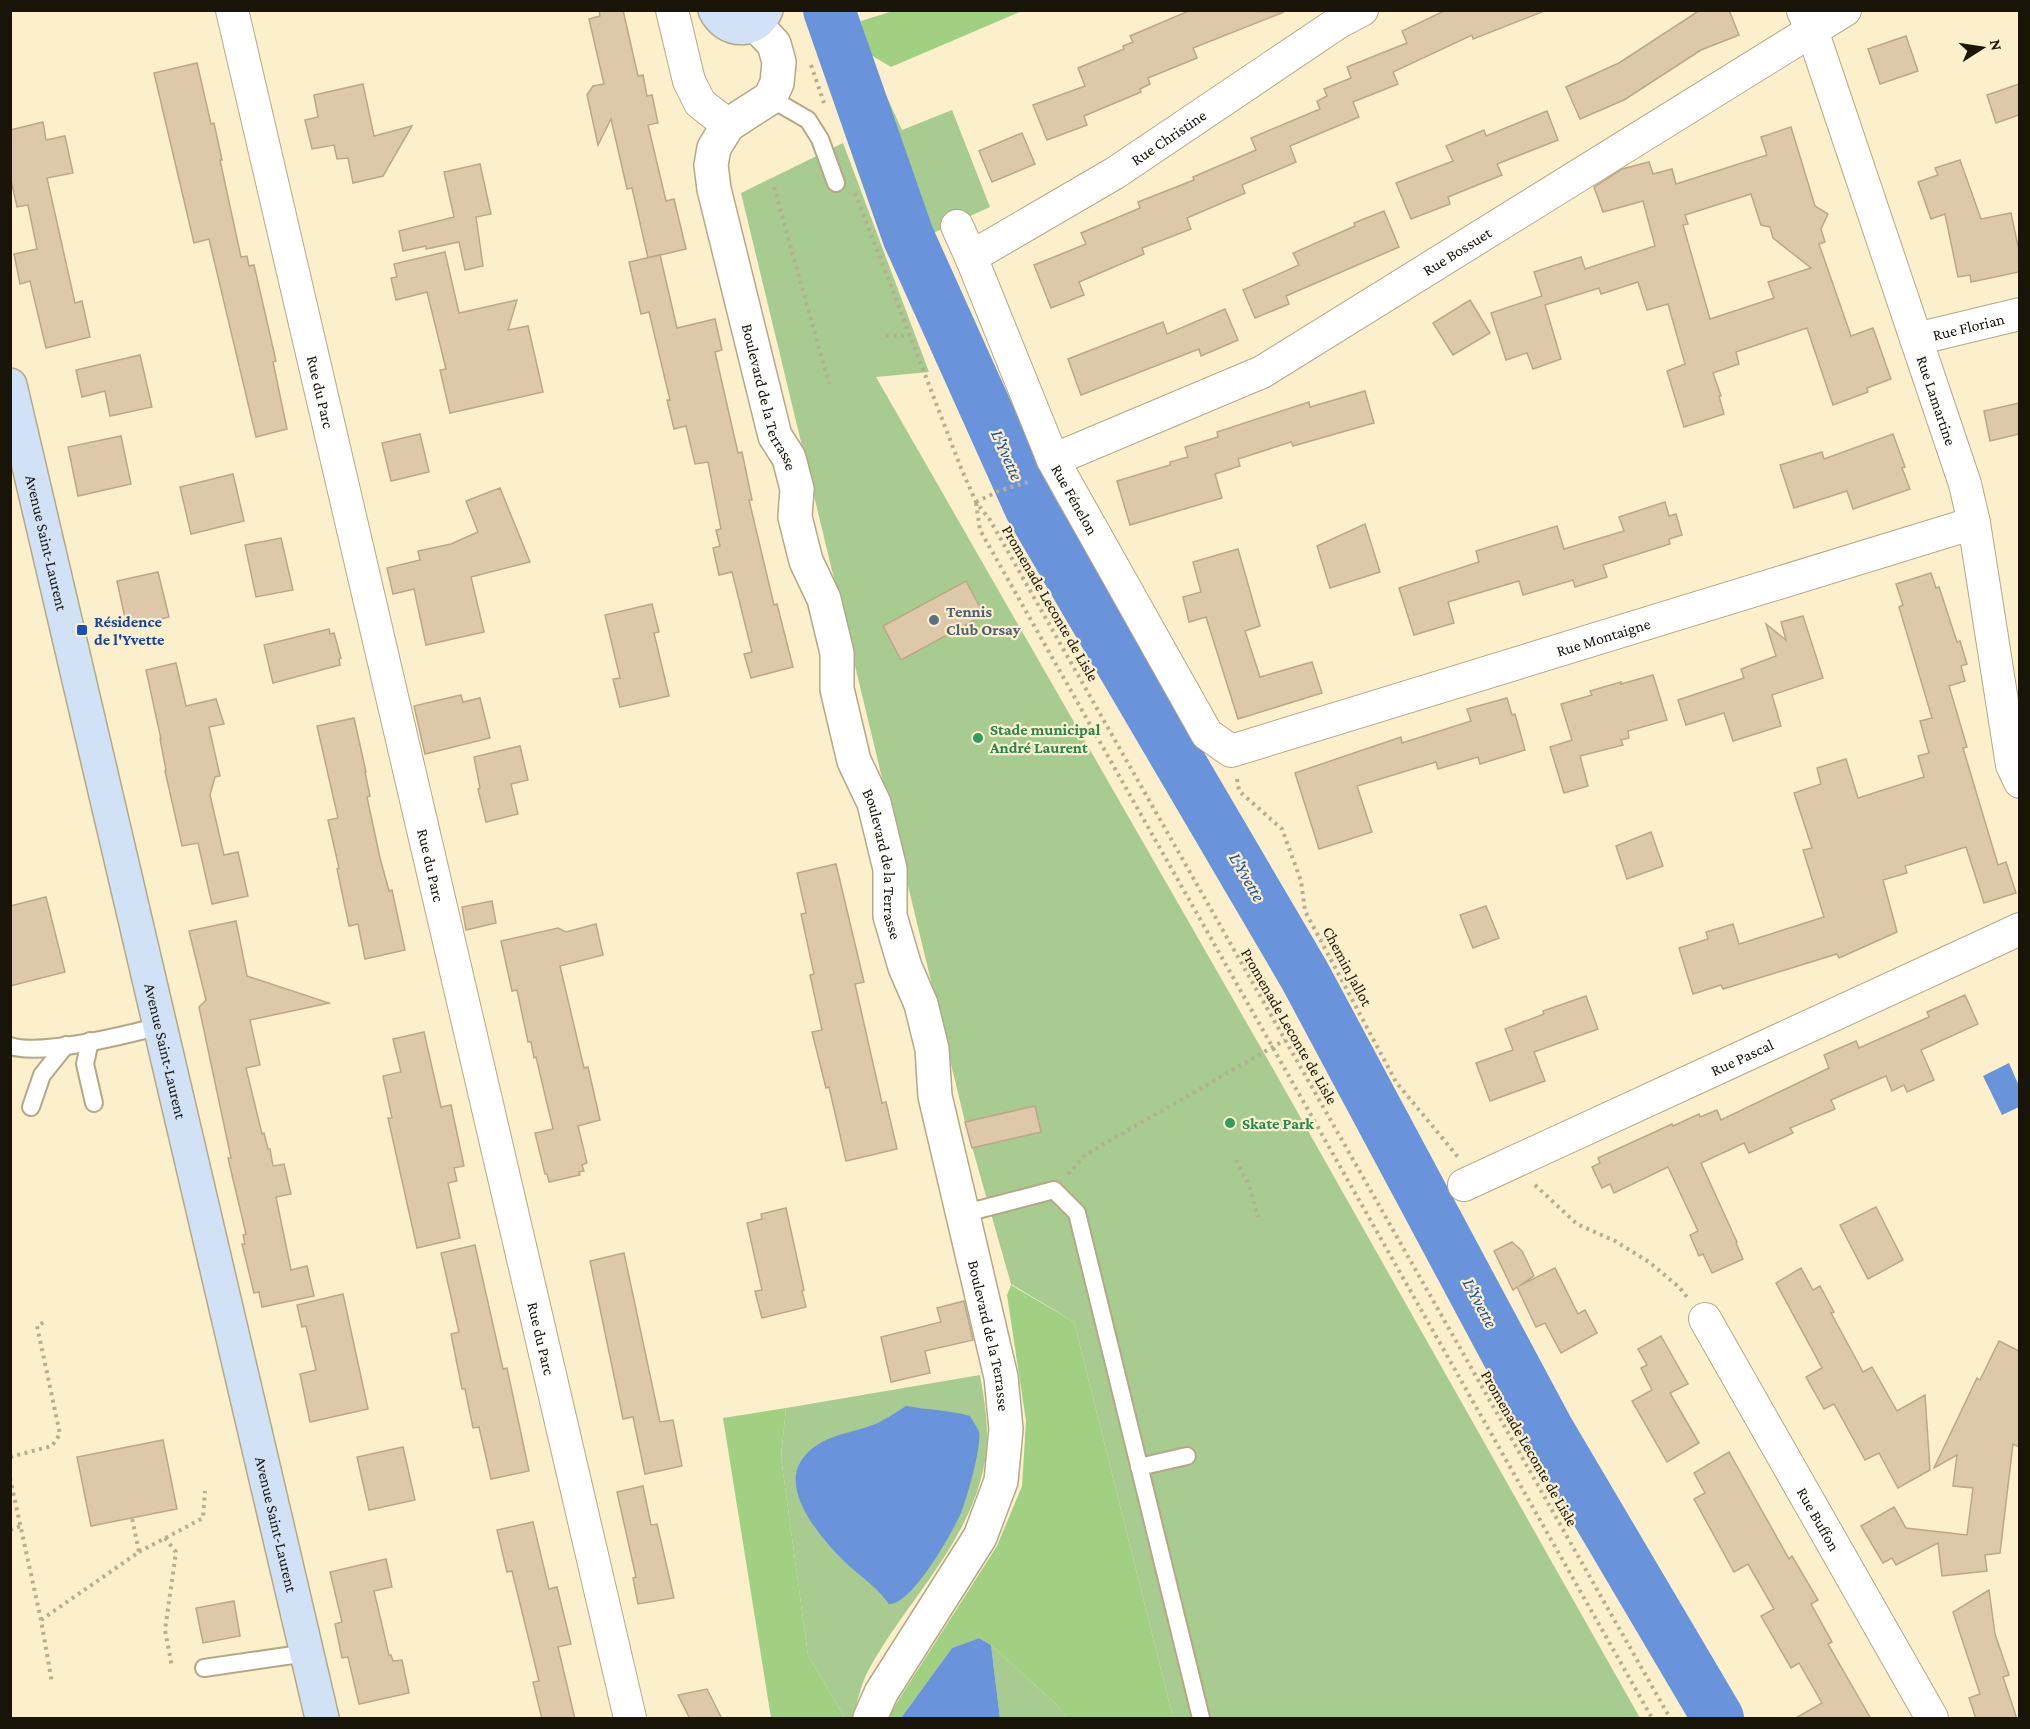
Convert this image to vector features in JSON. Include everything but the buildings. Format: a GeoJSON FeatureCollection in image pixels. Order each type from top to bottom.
{"type":"FeatureCollection","features":[{"type":"Feature","properties":{"kind":"main road"},"geometry":{"type":"LineString","coordinates":[[716,10],[722,21],[738,29],[765,15]]}},
{"type":"Feature","properties":{"kind":"main road","name":"Avenue Saint-Laurent"},"geometry":{"type":"LineString","coordinates":[[10,385],[15,426],[160,1026],[322,1719]]}},
{"type":"Feature","properties":{"kind":"street","name":"Rue du Parc"},"geometry":{"type":"LineString","coordinates":[[232,10],[630,1719]]}},
{"type":"Feature","properties":{"kind":"street"},"geometry":{"type":"LineString","coordinates":[[672,10],[689,81],[700,103],[729,125]]}},
{"type":"Feature","properties":{"kind":"street","name":"Rue Christine"},"geometry":{"type":"LineString","coordinates":[[971,257],[1115,173],[1339,22],[1362,10]]}},
{"type":"Feature","properties":{"kind":"street","name":"Rue Bossuet"},"geometry":{"type":"LineString","coordinates":[[1047,469],[1262,372],[1808,20],[1845,10]]}},
{"type":"Feature","properties":{"kind":"street"},"geometry":{"type":"LineString","coordinates":[[765,15],[779,62],[777,83],[770,98]]}},
{"type":"Feature","properties":{"kind":"street","name":"Rue Lamartine"},"geometry":{"type":"LineString","coordinates":[[1808,20],[1965,484],[1974,523],[2017,770]]}},
{"type":"Feature","properties":{"kind":"street","name":"Boulevard de la Terrasse"},"geometry":{"type":"LineString","coordinates":[[770,98],[729,125],[714,148],[711,165],[714,189],[775,436],[789,459],[796,489],[795,517],[806,561],[824,599],[837,653],[837,690],[854,761],[874,803],[890,869],[890,916],[904,967],[921,1004],[932,1049],[935,1096],[1001,1377],[1006,1428],[1001,1481],[980,1536],[881,1693],[870,1719]]}},
{"type":"Feature","properties":{"kind":"street","name":"Rue Fénelon"},"geometry":{"type":"LineString","coordinates":[[957,226],[971,257],[1047,469],[1207,734],[1231,751]]}},
{"type":"Feature","properties":{"kind":"street","name":"Rue Florian"},"geometry":{"type":"LineString","coordinates":[[1916,339],[2019,314]]}},
{"type":"Feature","properties":{"kind":"street","name":"Rue Montaigne"},"geometry":{"type":"LineString","coordinates":[[1231,751],[1974,523]]}},
{"type":"Feature","properties":{"kind":"street","name":"Rue Pascal"},"geometry":{"type":"LineString","coordinates":[[1472,1182],[2019,929]]}},
{"type":"Feature","properties":{"kind":"street","name":"Rue Buffon"},"geometry":{"type":"LineString","coordinates":[[1705,1319],[1932,1719]]}},
{"type":"Feature","properties":{"kind":"lane"},"geometry":{"type":"LineString","coordinates":[[770,98],[807,120],[820,139],[836,183]]}},
{"type":"Feature","properties":{"kind":"lane"},"geometry":{"type":"LineString","coordinates":[[10,1046],[21,1049],[66,1045],[160,1026]]}},
{"type":"Feature","properties":{"kind":"lane"},"geometry":{"type":"LineString","coordinates":[[90,1041],[85,1064],[94,1103]]}},
{"type":"Feature","properties":{"kind":"lane"},"geometry":{"type":"LineString","coordinates":[[31,1107],[42,1075],[66,1045]]}},
{"type":"Feature","properties":{"kind":"lane"},"geometry":{"type":"LineString","coordinates":[[962,1214],[1054,1190],[1077,1213],[1201,1719]]}},
{"type":"Feature","properties":{"kind":"lane"},"geometry":{"type":"LineString","coordinates":[[1139,1467],[1186,1456]]}},
{"type":"Feature","properties":{"kind":"lane"},"geometry":{"type":"LineString","coordinates":[[204,1668],[307,1653]]}},
{"type":"Feature","properties":{"kind":"path"},"geometry":{"type":"LineString","coordinates":[[782,206],[774,188],[829,384]]}},
{"type":"Feature","properties":{"kind":"path","name":"Promenade Leconte de Lisle"},"geometry":{"type":"LineString","coordinates":[[886,336],[910,335],[976,502],[990,520],[1670,1719]]}},
{"type":"Feature","properties":{"kind":"path"},"geometry":{"type":"LineString","coordinates":[[1047,469],[976,502],[980,530],[1652,1719]]}},
{"type":"Feature","properties":{"kind":"path","name":"Chemin Jallot"},"geometry":{"type":"LineString","coordinates":[[1231,751],[1239,790],[1282,829],[1302,881],[1305,910],[1396,1082],[1469,1170],[1472,1182]]}},
{"type":"Feature","properties":{"kind":"path"},"geometry":{"type":"LineString","coordinates":[[1054,1190],[1085,1155],[1285,1040]]}},
{"type":"Feature","properties":{"kind":"path"},"geometry":{"type":"LineString","coordinates":[[1236,1160],[1250,1185],[1258,1217]]}},
{"type":"Feature","properties":{"kind":"path"},"geometry":{"type":"LineString","coordinates":[[1508,1164],[1578,1224],[1615,1241],[1649,1262],[1679,1287],[1705,1319]]}},
{"type":"Feature","properties":{"kind":"path"},"geometry":{"type":"LineString","coordinates":[[10,1456],[52,1446],[60,1434],[37,1326],[46,1321]]}},
{"type":"Feature","properties":{"kind":"path"},"geometry":{"type":"LineString","coordinates":[[10,1478],[41,1620],[52,1683]]}},
{"type":"Feature","properties":{"kind":"path"},"geometry":{"type":"LineString","coordinates":[[41,1620],[139,1552],[202,1518],[205,1491]]}},
{"type":"Feature","properties":{"kind":"path"},"geometry":{"type":"LineString","coordinates":[[132,1518],[139,1552]]}},
{"type":"Feature","properties":{"kind":"path"},"geometry":{"type":"LineString","coordinates":[[10,1530],[21,1526]]}},
{"type":"Feature","properties":{"kind":"path"},"geometry":{"type":"LineString","coordinates":[[165,1538],[176,1552],[165,1630],[172,1667]]}},
{"type":"Feature","properties":{"kind":"green space"},"geometry":{"type":"Polygon","coordinates":[[[893,11],[1022,11],[891,67],[864,51],[861,21],[893,11]]]}},
{"type":"Feature","properties":{"kind":"green space"},"geometry":{"type":"Polygon","coordinates":[[[886,95],[902,130],[952,110],[990,207],[931,234],[875,100],[886,95]]]}},
{"type":"Feature","properties":{"kind":"green space","name":"Stade municipal André Laurent"},"geometry":{"type":"Polygon","coordinates":[[[843,143],[929,372],[876,377],[1268,1060],[1640,1718],[1173,1718],[1074,1322],[1011,1284],[965,1122],[741,193],[843,143]]]}},
{"type":"Feature","properties":{"kind":"green space"},"geometry":{"type":"Polygon","coordinates":[[[1011,1285],[1074,1322],[1173,1718],[1068,1718],[1056,1704],[991,1645],[979,1638],[952,1648],[901,1718],[887,1718],[997,1546],[1022,1486],[1026,1421],[1007,1295],[1011,1285]]]}},
{"type":"Feature","properties":{"kind":"green space"},"geometry":{"type":"Polygon","coordinates":[[[980,1375],[987,1439],[985,1461],[977,1491],[951,1546],[881,1648],[866,1675],[852,1718],[845,1718],[808,1655],[781,1457],[786,1408],[980,1375]]]}},
{"type":"Feature","properties":{"kind":"green space"},"geometry":{"type":"Polygon","coordinates":[[[786,1408],[781,1457],[808,1655],[845,1718],[771,1718],[723,1418],[786,1408]]]}},
{"type":"Feature","properties":{"kind":"green space"},"geometry":{"type":"Polygon","coordinates":[[[991,1645],[1056,1704],[1068,1718],[1000,1718],[991,1645]]]}},
{"type":"Feature","properties":{"kind":"water"},"geometry":{"type":"Polygon","coordinates":[[[2009,1063],[2019,1086],[2019,1107],[2002,1115],[1983,1076],[2009,1063]]]}},
{"type":"Feature","properties":{"kind":"water"},"geometry":{"type":"Polygon","coordinates":[[[906,1406],[970,1416],[979,1432],[979,1439],[967,1496],[949,1536],[920,1581],[909,1593],[889,1604],[836,1553],[814,1526],[798,1495],[796,1480],[799,1465],[809,1452],[826,1440],[875,1424],[906,1406]]]}},
{"type":"Feature","properties":{"kind":"water"},"geometry":{"type":"Polygon","coordinates":[[[979,1638],[991,1645],[1000,1718],[901,1718],[952,1648],[979,1638]]]}},
{"type":"Feature","properties":{"kind":"waterway","name":"L'Yvette"},"geometry":{"type":"LineString","coordinates":[[829,10],[908,236],[1030,507],[1305,976],[1548,1430],[1718,1718]]}},
{"type":"Feature","properties":{"kind":"place","name":"Tennis Club Orsay"},"geometry":{"type":"Point","coordinates":[934,620]}},
{"type":"Feature","properties":{"kind":"place","name":"Résidence de l'Yvette"},"geometry":{"type":"Point","coordinates":[82,630]}},
{"type":"Feature","properties":{"kind":"place","name":"Stade municipal André Laurent"},"geometry":{"type":"Point","coordinates":[978,738]}},
{"type":"Feature","properties":{"kind":"place","name":"Skate Park"},"geometry":{"type":"Point","coordinates":[1230,1123]}}]}
